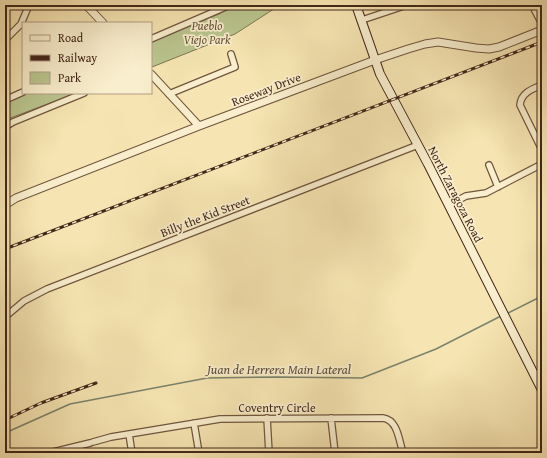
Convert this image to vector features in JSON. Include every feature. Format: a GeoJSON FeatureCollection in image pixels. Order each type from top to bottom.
{"type":"FeatureCollection","features":[{"type":"Feature","properties":{"kind":"main road","name":"North Zaragoza Road"},"geometry":{"type":"LineString","coordinates":[[356,5],[380,74],[449,205],[542,390]]}},
{"type":"Feature","properties":{"kind":"street"},"geometry":{"type":"LineString","coordinates":[[5,40],[21,24],[29,5]]}},
{"type":"Feature","properties":{"kind":"street"},"geometry":{"type":"LineString","coordinates":[[86,5],[102,22]]}},
{"type":"Feature","properties":{"kind":"street"},"geometry":{"type":"LineString","coordinates":[[152,39],[230,5]]}},
{"type":"Feature","properties":{"kind":"street"},"geometry":{"type":"LineString","coordinates":[[362,20],[407,5]]}},
{"type":"Feature","properties":{"kind":"street"},"geometry":{"type":"LineString","coordinates":[[532,5],[542,24]]}},
{"type":"Feature","properties":{"kind":"street","name":"Roseway Drive"},"geometry":{"type":"LineString","coordinates":[[5,205],[16,198],[199,126],[375,60],[431,43],[450,43],[476,48],[494,48],[542,30]]}},
{"type":"Feature","properties":{"kind":"street"},"geometry":{"type":"LineString","coordinates":[[168,94],[235,67],[231,54]]}},
{"type":"Feature","properties":{"kind":"street"},"geometry":{"type":"LineString","coordinates":[[152,75],[199,126]]}},
{"type":"Feature","properties":{"kind":"street"},"geometry":{"type":"LineString","coordinates":[[542,86],[525,93],[520,101],[520,105],[542,150]]}},
{"type":"Feature","properties":{"kind":"street"},"geometry":{"type":"LineString","coordinates":[[5,100],[22,92]]}},
{"type":"Feature","properties":{"kind":"street"},"geometry":{"type":"LineString","coordinates":[[5,127],[12,122],[82,94]]}},
{"type":"Feature","properties":{"kind":"street","name":"Billy the Kid Street"},"geometry":{"type":"LineString","coordinates":[[5,317],[24,300],[47,289],[418,145]]}},
{"type":"Feature","properties":{"kind":"street"},"geometry":{"type":"LineString","coordinates":[[449,205],[463,197],[486,193],[542,164]]}},
{"type":"Feature","properties":{"kind":"street"},"geometry":{"type":"LineString","coordinates":[[489,165],[498,187]]}},
{"type":"Feature","properties":{"kind":"street"},"geometry":{"type":"LineString","coordinates":[[267,418],[268,453]]}},
{"type":"Feature","properties":{"kind":"street"},"geometry":{"type":"LineString","coordinates":[[331,418],[336,453]]}},
{"type":"Feature","properties":{"kind":"street","name":"Coventry Circle"},"geometry":{"type":"LineString","coordinates":[[49,453],[66,451],[111,437],[227,419],[383,418],[390,420],[394,424],[403,453]]}},
{"type":"Feature","properties":{"kind":"street"},"geometry":{"type":"LineString","coordinates":[[194,424],[199,453]]}},
{"type":"Feature","properties":{"kind":"street"},"geometry":{"type":"LineString","coordinates":[[129,434],[132,453]]}},
{"type":"Feature","properties":{"kind":"green space","name":"Pueblo Viejo Park"},"geometry":{"type":"Polygon","coordinates":[[[235,5],[280,5],[235,34],[152,67],[152,42],[219,14],[235,5]]]}},
{"type":"Feature","properties":{"kind":"green space"},"geometry":{"type":"Polygon","coordinates":[[[24,94],[74,94],[5,120],[5,103],[24,94]]]}},
{"type":"Feature","properties":{"kind":"waterway"},"geometry":{"type":"LineString","coordinates":[[508,313],[542,296]]}},
{"type":"Feature","properties":{"kind":"waterway","name":"Juan de Herrera Main Lateral"},"geometry":{"type":"LineString","coordinates":[[5,433],[70,404],[207,378],[362,378],[436,349],[501,316]]}},
{"type":"Feature","properties":{"kind":"railway"},"geometry":{"type":"LineString","coordinates":[[5,249],[542,42]]}},
{"type":"Feature","properties":{"kind":"railway"},"geometry":{"type":"LineString","coordinates":[[5,420],[41,403],[96,383]]}}]}
